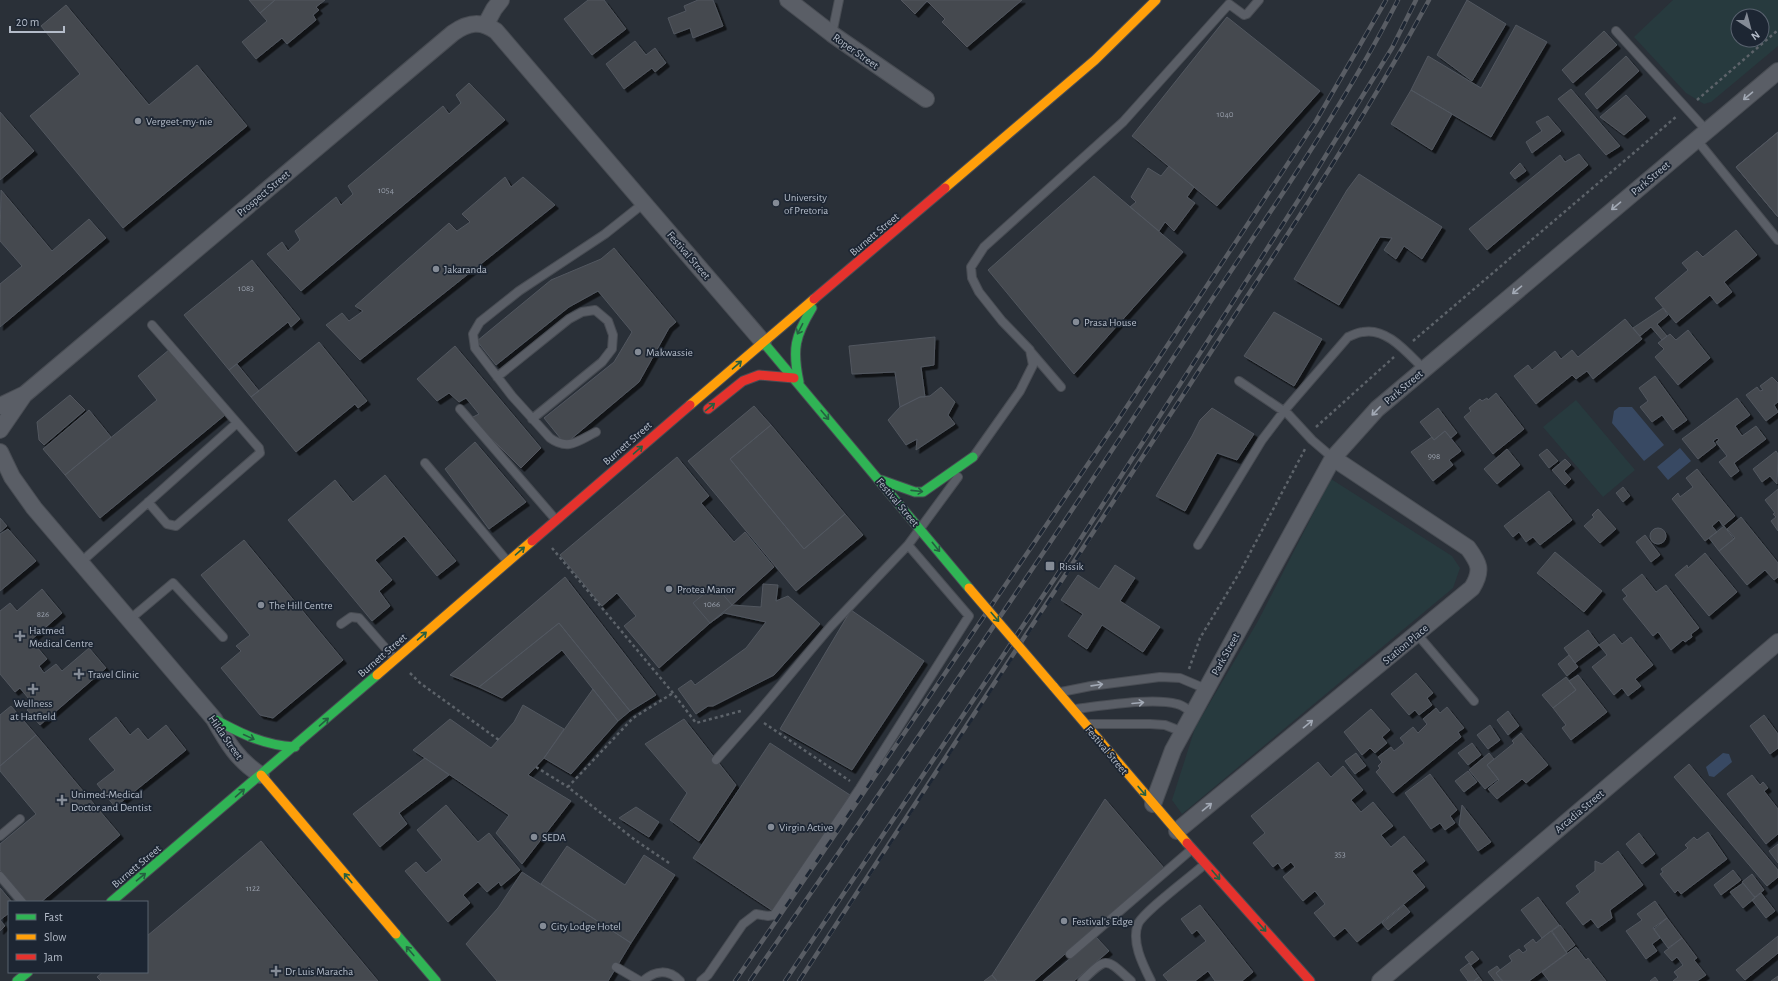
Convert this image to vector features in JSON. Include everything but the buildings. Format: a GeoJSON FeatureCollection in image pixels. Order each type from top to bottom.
{"type":"FeatureCollection","features":[{"type":"Feature","properties":{"kind":"street"},"geometry":{"type":"LineString","coordinates":[[486,24],[501,0]]}},
{"type":"Feature","properties":{"kind":"street","name":"Roper Street"},"geometry":{"type":"LineString","coordinates":[[788,0],[832,34],[926,99]]}},
{"type":"Feature","properties":{"kind":"street","name":"Burnett Street"},"geometry":{"type":"LineString","coordinates":[[112,901],[294,747],[763,342],[1095,60],[1156,0]]}},
{"type":"Feature","properties":{"kind":"street","name":"Prospect Street"},"geometry":{"type":"LineString","coordinates":[[0,406],[25,394],[453,33],[477,23],[486,24]]}},
{"type":"Feature","properties":{"kind":"street","name":"Festival Street"},"geometry":{"type":"LineString","coordinates":[[486,24],[496,30],[797,382],[969,588],[1153,804],[1310,981]]}},
{"type":"Feature","properties":{"kind":"street","name":"Park Street"},"geometry":{"type":"LineString","coordinates":[[1153,804],[1173,750],[1333,458],[1377,409],[1778,71]]}},
{"type":"Feature","properties":{"kind":"street"},"geometry":{"type":"LineString","coordinates":[[700,415],[743,381],[759,375],[797,382],[793,360],[793,346],[798,331],[820,295]]}},
{"type":"Feature","properties":{"kind":"street","name":"Prospect Street"},"geometry":{"type":"LineString","coordinates":[[0,430],[25,394]]}},
{"type":"Feature","properties":{"kind":"street","name":"Hilda Street"},"geometry":{"type":"LineString","coordinates":[[0,452],[12,477],[34,508],[214,719],[227,744],[246,766],[261,775],[436,981]]}},
{"type":"Feature","properties":{"kind":"street"},"geometry":{"type":"LineString","coordinates":[[880,480],[916,492],[923,492],[929,490],[973,457]]}},
{"type":"Feature","properties":{"kind":"street","name":"Station Place"},"geometry":{"type":"LineString","coordinates":[[1177,832],[1472,588],[1478,577],[1478,562],[1468,548],[1333,458]]}},
{"type":"Feature","properties":{"kind":"street"},"geometry":{"type":"LineString","coordinates":[[608,475],[637,463]]}},
{"type":"Feature","properties":{"kind":"street","name":"Hilda Street"},"geometry":{"type":"LineString","coordinates":[[0,478],[34,508]]}},
{"type":"Feature","properties":{"kind":"street","name":"Arcadia Street"},"geometry":{"type":"LineString","coordinates":[[1380,981],[1778,642]]}},
{"type":"Feature","properties":{"kind":"street"},"geometry":{"type":"LineString","coordinates":[[214,719],[249,738],[277,746],[294,747]]}},
{"type":"Feature","properties":{"kind":"street"},"geometry":{"type":"LineString","coordinates":[[17,981],[27,973]]}},
{"type":"Feature","properties":{"kind":"lane"},"geometry":{"type":"LineString","coordinates":[[832,34],[839,0]]}},
{"type":"Feature","properties":{"kind":"lane"},"geometry":{"type":"LineString","coordinates":[[1062,387],[1030,350],[1002,321],[979,292],[972,278],[971,267],[977,255],[984,246],[1123,122],[1229,4],[1244,15],[1247,14],[1259,0]]}},
{"type":"Feature","properties":{"kind":"lane"},"geometry":{"type":"LineString","coordinates":[[1616,31],[1701,135],[1778,240]]}},
{"type":"Feature","properties":{"kind":"lane"},"geometry":{"type":"LineString","coordinates":[[596,432],[576,443],[566,445],[558,443],[550,438],[532,419],[474,348],[473,334],[480,322],[519,291],[605,234],[644,203]]}},
{"type":"Feature","properties":{"kind":"lane"},"geometry":{"type":"LineString","coordinates":[[497,377],[569,319],[582,312],[596,310],[608,321],[613,335],[612,349],[602,362],[532,419]]}},
{"type":"Feature","properties":{"kind":"lane"},"geometry":{"type":"LineString","coordinates":[[148,502],[167,524],[176,526],[258,457],[260,453],[259,448],[152,325]]}},
{"type":"Feature","properties":{"kind":"lane"},"geometry":{"type":"LineString","coordinates":[[1198,545],[1262,440],[1284,411],[1348,337],[1363,331],[1379,332],[1390,339],[1424,369]]}},
{"type":"Feature","properties":{"kind":"lane"},"geometry":{"type":"LineString","coordinates":[[716,760],[831,626],[908,545],[1020,391],[1033,365],[1030,350]]}},
{"type":"Feature","properties":{"kind":"lane"},"geometry":{"type":"LineString","coordinates":[[1239,381],[1284,411],[1312,440],[1333,458]]}},
{"type":"Feature","properties":{"kind":"lane"},"geometry":{"type":"LineString","coordinates":[[460,409],[556,520]]}},
{"type":"Feature","properties":{"kind":"lane"},"geometry":{"type":"LineString","coordinates":[[80,563],[237,423]]}},
{"type":"Feature","properties":{"kind":"lane"},"geometry":{"type":"LineString","coordinates":[[425,463],[508,562]]}},
{"type":"Feature","properties":{"kind":"lane"},"geometry":{"type":"LineString","coordinates":[[700,981],[707,978],[743,924],[756,914],[768,916],[774,915],[860,788],[970,616],[908,545]]}},
{"type":"Feature","properties":{"kind":"lane"},"geometry":{"type":"LineString","coordinates":[[129,620],[173,583],[223,637]]}},
{"type":"Feature","properties":{"kind":"lane"},"geometry":{"type":"LineString","coordinates":[[341,624],[351,617],[359,618],[396,659]]}},
{"type":"Feature","properties":{"kind":"lane"},"geometry":{"type":"LineString","coordinates":[[1417,634],[1474,701]]}},
{"type":"Feature","properties":{"kind":"lane"},"geometry":{"type":"LineString","coordinates":[[1056,690],[1160,677],[1180,678],[1206,689]]}},
{"type":"Feature","properties":{"kind":"lane"},"geometry":{"type":"LineString","coordinates":[[1072,709],[1151,701],[1179,704],[1193,713]]}},
{"type":"Feature","properties":{"kind":"lane"},"geometry":{"type":"LineString","coordinates":[[1085,724],[1166,725],[1183,732]]}},
{"type":"Feature","properties":{"kind":"lane"},"geometry":{"type":"LineString","coordinates":[[0,836],[20,819]]}},
{"type":"Feature","properties":{"kind":"lane"},"geometry":{"type":"LineString","coordinates":[[1070,954],[1192,848]]}},
{"type":"Feature","properties":{"kind":"lane"},"geometry":{"type":"LineString","coordinates":[[1151,981],[1140,958],[1136,936],[1138,924],[1148,912],[1206,864]]}},
{"type":"Feature","properties":{"kind":"lane"},"geometry":{"type":"LineString","coordinates":[[0,876],[21,901]]}},
{"type":"Feature","properties":{"kind":"lane"},"geometry":{"type":"LineString","coordinates":[[1082,981],[1100,964],[1106,962],[1112,964],[1131,981]]}},
{"type":"Feature","properties":{"kind":"lane"},"geometry":{"type":"LineString","coordinates":[[616,967],[640,981]]}},
{"type":"Feature","properties":{"kind":"lane"},"geometry":{"type":"LineString","coordinates":[[644,981],[654,973],[663,972],[673,974],[680,981]]}},
{"type":"Feature","properties":{"kind":"path"},"geometry":{"type":"LineString","coordinates":[[540,534],[674,693],[696,723],[744,710],[860,788]]}},
{"type":"Feature","properties":{"kind":"path"},"geometry":{"type":"LineString","coordinates":[[396,659],[420,683],[499,740]]}},
{"type":"Feature","properties":{"kind":"path"},"geometry":{"type":"LineString","coordinates":[[568,787],[633,718],[674,693]]}},
{"type":"Feature","properties":{"kind":"path"},"geometry":{"type":"LineString","coordinates":[[536,767],[568,787],[635,840],[669,863]]}},
{"type":"Feature","properties":{"kind":"green space"},"geometry":{"type":"Polygon","coordinates":[[[1673,0],[1778,0],[1778,46],[1711,102],[1704,104],[1686,93],[1634,37],[1673,0]]]}},
{"type":"Feature","properties":{"kind":"green space"},"geometry":{"type":"Polygon","coordinates":[[[1576,400],[1635,470],[1603,497],[1543,427],[1576,400]]]}},
{"type":"Feature","properties":{"kind":"green space"},"geometry":{"type":"Polygon","coordinates":[[[1331,479],[1452,556],[1460,568],[1453,588],[1182,814],[1172,800],[1195,728],[1258,621],[1331,479]]]}},
{"type":"Feature","properties":{"kind":"water"},"geometry":{"type":"Polygon","coordinates":[[[1619,407],[1632,407],[1664,445],[1644,461],[1612,423],[1614,411],[1619,407]]]}},
{"type":"Feature","properties":{"kind":"water"},"geometry":{"type":"Polygon","coordinates":[[[1680,448],[1691,461],[1668,480],[1657,467],[1680,448]]]}},
{"type":"Feature","properties":{"kind":"water"},"geometry":{"type":"Polygon","coordinates":[[[1723,753],[1729,754],[1732,762],[1714,777],[1709,776],[1706,767],[1723,753]]]}},
{"type":"Feature","properties":{"kind":"railway"},"geometry":{"type":"LineString","coordinates":[[735,981],[1116,423],[1316,121],[1386,0]]}},
{"type":"Feature","properties":{"kind":"railway"},"geometry":{"type":"LineString","coordinates":[[750,981],[1024,582],[1296,173],[1349,88],[1398,0]]}},
{"type":"Feature","properties":{"kind":"railway"},"geometry":{"type":"LineString","coordinates":[[785,981],[1069,557],[1299,199],[1392,48],[1416,0]]}},
{"type":"Feature","properties":{"kind":"railway"},"geometry":{"type":"LineString","coordinates":[[799,981],[996,683],[1314,194],[1373,98],[1429,0]]}},
{"type":"Feature","properties":{"kind":"traffic: fast"},"geometry":{"type":"LineString","coordinates":[[799,382],[796,360],[796,343],[806,318],[812,308]]}},
{"type":"Feature","properties":{"kind":"traffic: fast"},"geometry":{"type":"LineString","coordinates":[[763,342],[969,588]]}},
{"type":"Feature","properties":{"kind":"traffic: fast"},"geometry":{"type":"LineString","coordinates":[[881,480],[915,492],[923,492],[973,457]]}},
{"type":"Feature","properties":{"kind":"traffic: fast"},"geometry":{"type":"LineString","coordinates":[[112,901],[377,675]]}},
{"type":"Feature","properties":{"kind":"traffic: fast"},"geometry":{"type":"LineString","coordinates":[[214,719],[253,738],[273,744],[295,747]]}},
{"type":"Feature","properties":{"kind":"traffic: fast"},"geometry":{"type":"LineString","coordinates":[[396,934],[436,981]]}},
{"type":"Feature","properties":{"kind":"traffic: fast"},"geometry":{"type":"LineString","coordinates":[[17,981],[27,973]]}},
{"type":"Feature","properties":{"kind":"traffic: slow"},"geometry":{"type":"LineString","coordinates":[[945,188],[1095,60],[1156,0]]}},
{"type":"Feature","properties":{"kind":"traffic: slow"},"geometry":{"type":"LineString","coordinates":[[690,405],[814,299]]}},
{"type":"Feature","properties":{"kind":"traffic: slow"},"geometry":{"type":"LineString","coordinates":[[377,675],[532,541]]}},
{"type":"Feature","properties":{"kind":"traffic: slow"},"geometry":{"type":"LineString","coordinates":[[969,588],[1053,686]]}},
{"type":"Feature","properties":{"kind":"traffic: slow"},"geometry":{"type":"LineString","coordinates":[[1053,686],[1187,843]]}},
{"type":"Feature","properties":{"kind":"traffic: slow"},"geometry":{"type":"LineString","coordinates":[[261,775],[396,934]]}},
{"type":"Feature","properties":{"kind":"traffic: jam"},"geometry":{"type":"LineString","coordinates":[[814,299],[945,188]]}},
{"type":"Feature","properties":{"kind":"traffic: jam"},"geometry":{"type":"LineString","coordinates":[[708,409],[743,381],[759,375],[794,378]]}},
{"type":"Feature","properties":{"kind":"traffic: jam"},"geometry":{"type":"LineString","coordinates":[[532,541],[690,405]]}},
{"type":"Feature","properties":{"kind":"traffic: jam"},"geometry":{"type":"LineString","coordinates":[[1187,843],[1310,981]]}},
{"type":"Feature","properties":{"kind":"place","name":"Vergeet-my-nie"},"geometry":{"type":"Point","coordinates":[138,121]}},
{"type":"Feature","properties":{"kind":"place","name":"University of Pretoria"},"geometry":{"type":"Point","coordinates":[776,203]}},
{"type":"Feature","properties":{"kind":"place","name":"Jakaranda"},"geometry":{"type":"Point","coordinates":[436,269]}},
{"type":"Feature","properties":{"kind":"place","name":"Prasa House"},"geometry":{"type":"Point","coordinates":[1076,322]}},
{"type":"Feature","properties":{"kind":"place","name":"Makwassie"},"geometry":{"type":"Point","coordinates":[638,352]}},
{"type":"Feature","properties":{"kind":"place","name":"Rissik"},"geometry":{"type":"Point","coordinates":[1050,566]}},
{"type":"Feature","properties":{"kind":"place","name":"Protea Manor"},"geometry":{"type":"Point","coordinates":[669,589]}},
{"type":"Feature","properties":{"kind":"place","name":"The Hill Centre"},"geometry":{"type":"Point","coordinates":[261,605]}},
{"type":"Feature","properties":{"kind":"place","name":"Hatmed Medical Centre"},"geometry":{"type":"Point","coordinates":[20,636]}},
{"type":"Feature","properties":{"kind":"place","name":"Travel Clinic"},"geometry":{"type":"Point","coordinates":[79,674]}},
{"type":"Feature","properties":{"kind":"place","name":"Wellness at Hatfield"},"geometry":{"type":"Point","coordinates":[33,689]}},
{"type":"Feature","properties":{"kind":"place","name":"Unimed-Medical Doctor and Dentist"},"geometry":{"type":"Point","coordinates":[62,800]}},
{"type":"Feature","properties":{"kind":"place","name":"Virgin Active"},"geometry":{"type":"Point","coordinates":[771,827]}},
{"type":"Feature","properties":{"kind":"place","name":"SEDA"},"geometry":{"type":"Point","coordinates":[534,837]}},
{"type":"Feature","properties":{"kind":"place","name":"Festival's Edge"},"geometry":{"type":"Point","coordinates":[1064,921]}},
{"type":"Feature","properties":{"kind":"place","name":"City Lodge Hotel"},"geometry":{"type":"Point","coordinates":[543,926]}},
{"type":"Feature","properties":{"kind":"place","name":"Dr Luis Maracha"},"geometry":{"type":"Point","coordinates":[276,971]}}]}
